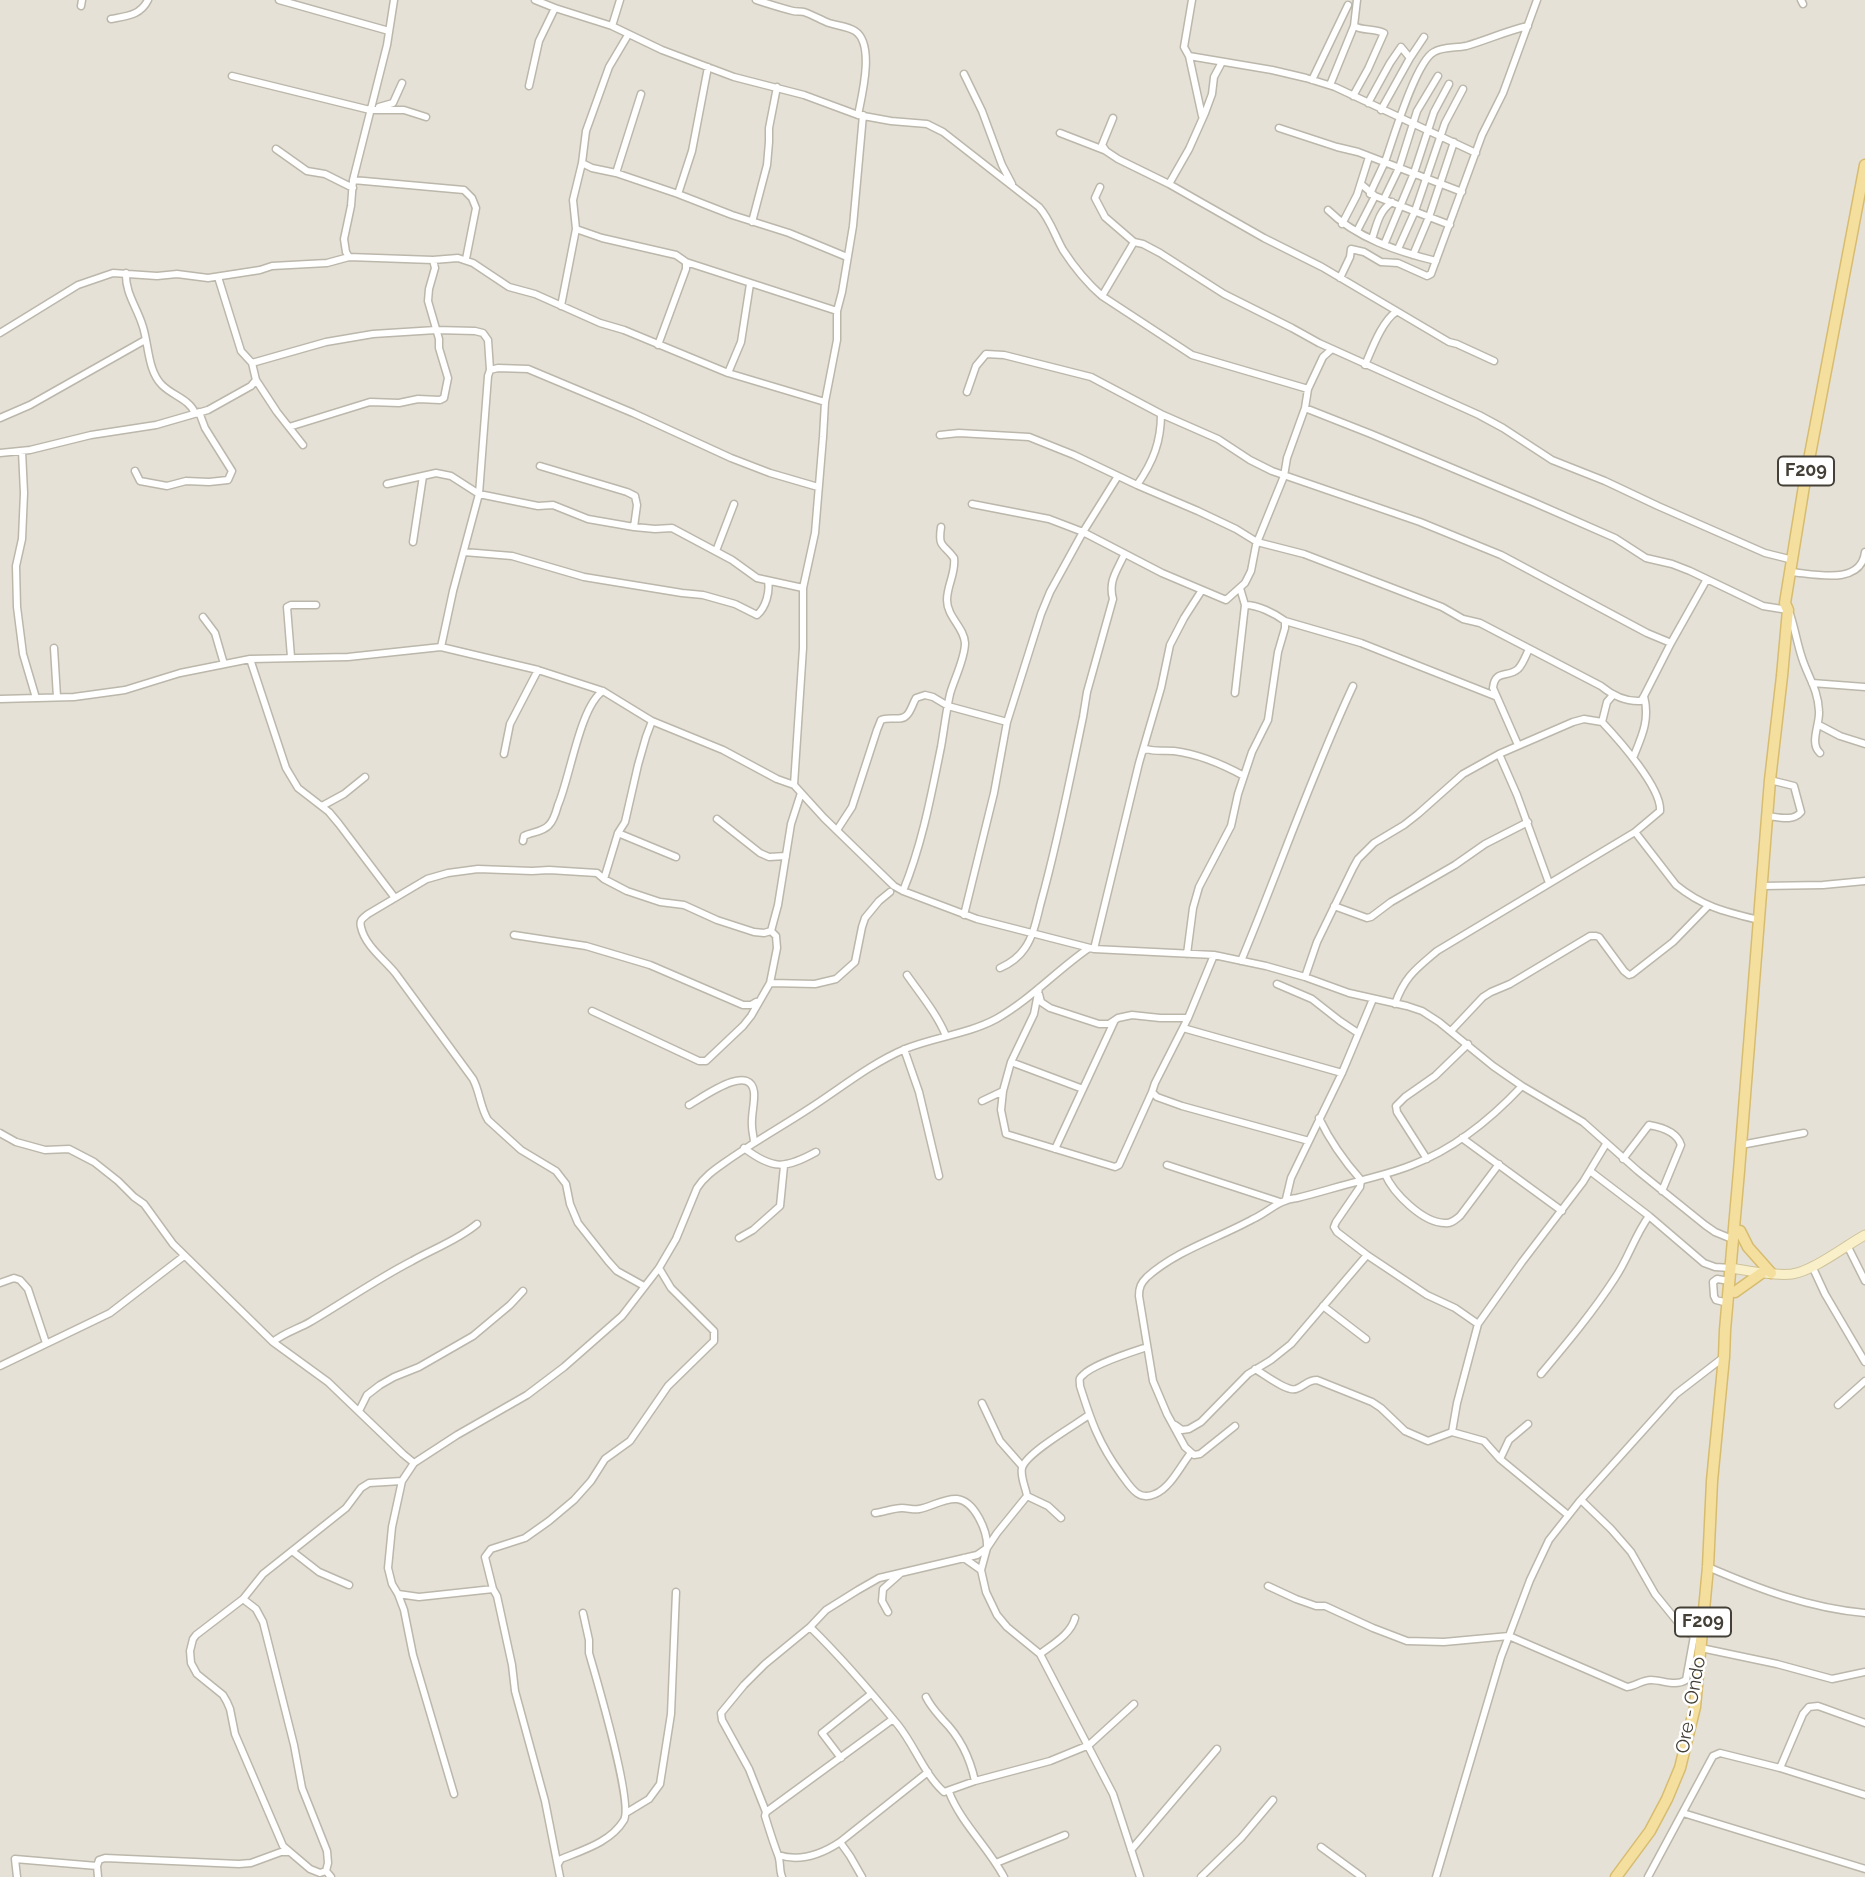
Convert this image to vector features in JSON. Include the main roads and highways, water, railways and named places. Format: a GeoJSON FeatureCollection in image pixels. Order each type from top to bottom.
{"type":"FeatureCollection","features":[{"type":"Feature","properties":{"kind":"main road","name":"F209"},"geometry":{"type":"LineString","coordinates":[[1725,1352],[1735,1292],[1741,1145],[1770,780],[1791,572],[1804,486],[1865,166]]}},
{"type":"Feature","properties":{"kind":"main road"},"geometry":{"type":"LineString","coordinates":[[1736,1235],[1767,1272]]}},
{"type":"Feature","properties":{"kind":"main road"},"geometry":{"type":"LineString","coordinates":[[1734,1268],[1795,1273],[1865,1235]]}},
{"type":"Feature","properties":{"kind":"main road","name":"F209"},"geometry":{"type":"LineString","coordinates":[[1725,1352],[1730,1280],[1734,1268]]}},
{"type":"Feature","properties":{"kind":"main road"},"geometry":{"type":"LineString","coordinates":[[1735,1292],[1767,1272]]}},
{"type":"Feature","properties":{"kind":"main road","name":"Ore - Ondo"},"geometry":{"type":"LineString","coordinates":[[1616,1877],[1650,1831],[1667,1799],[1680,1768],[1695,1707],[1698,1641],[1708,1567],[1712,1481],[1725,1352]]}}]}
